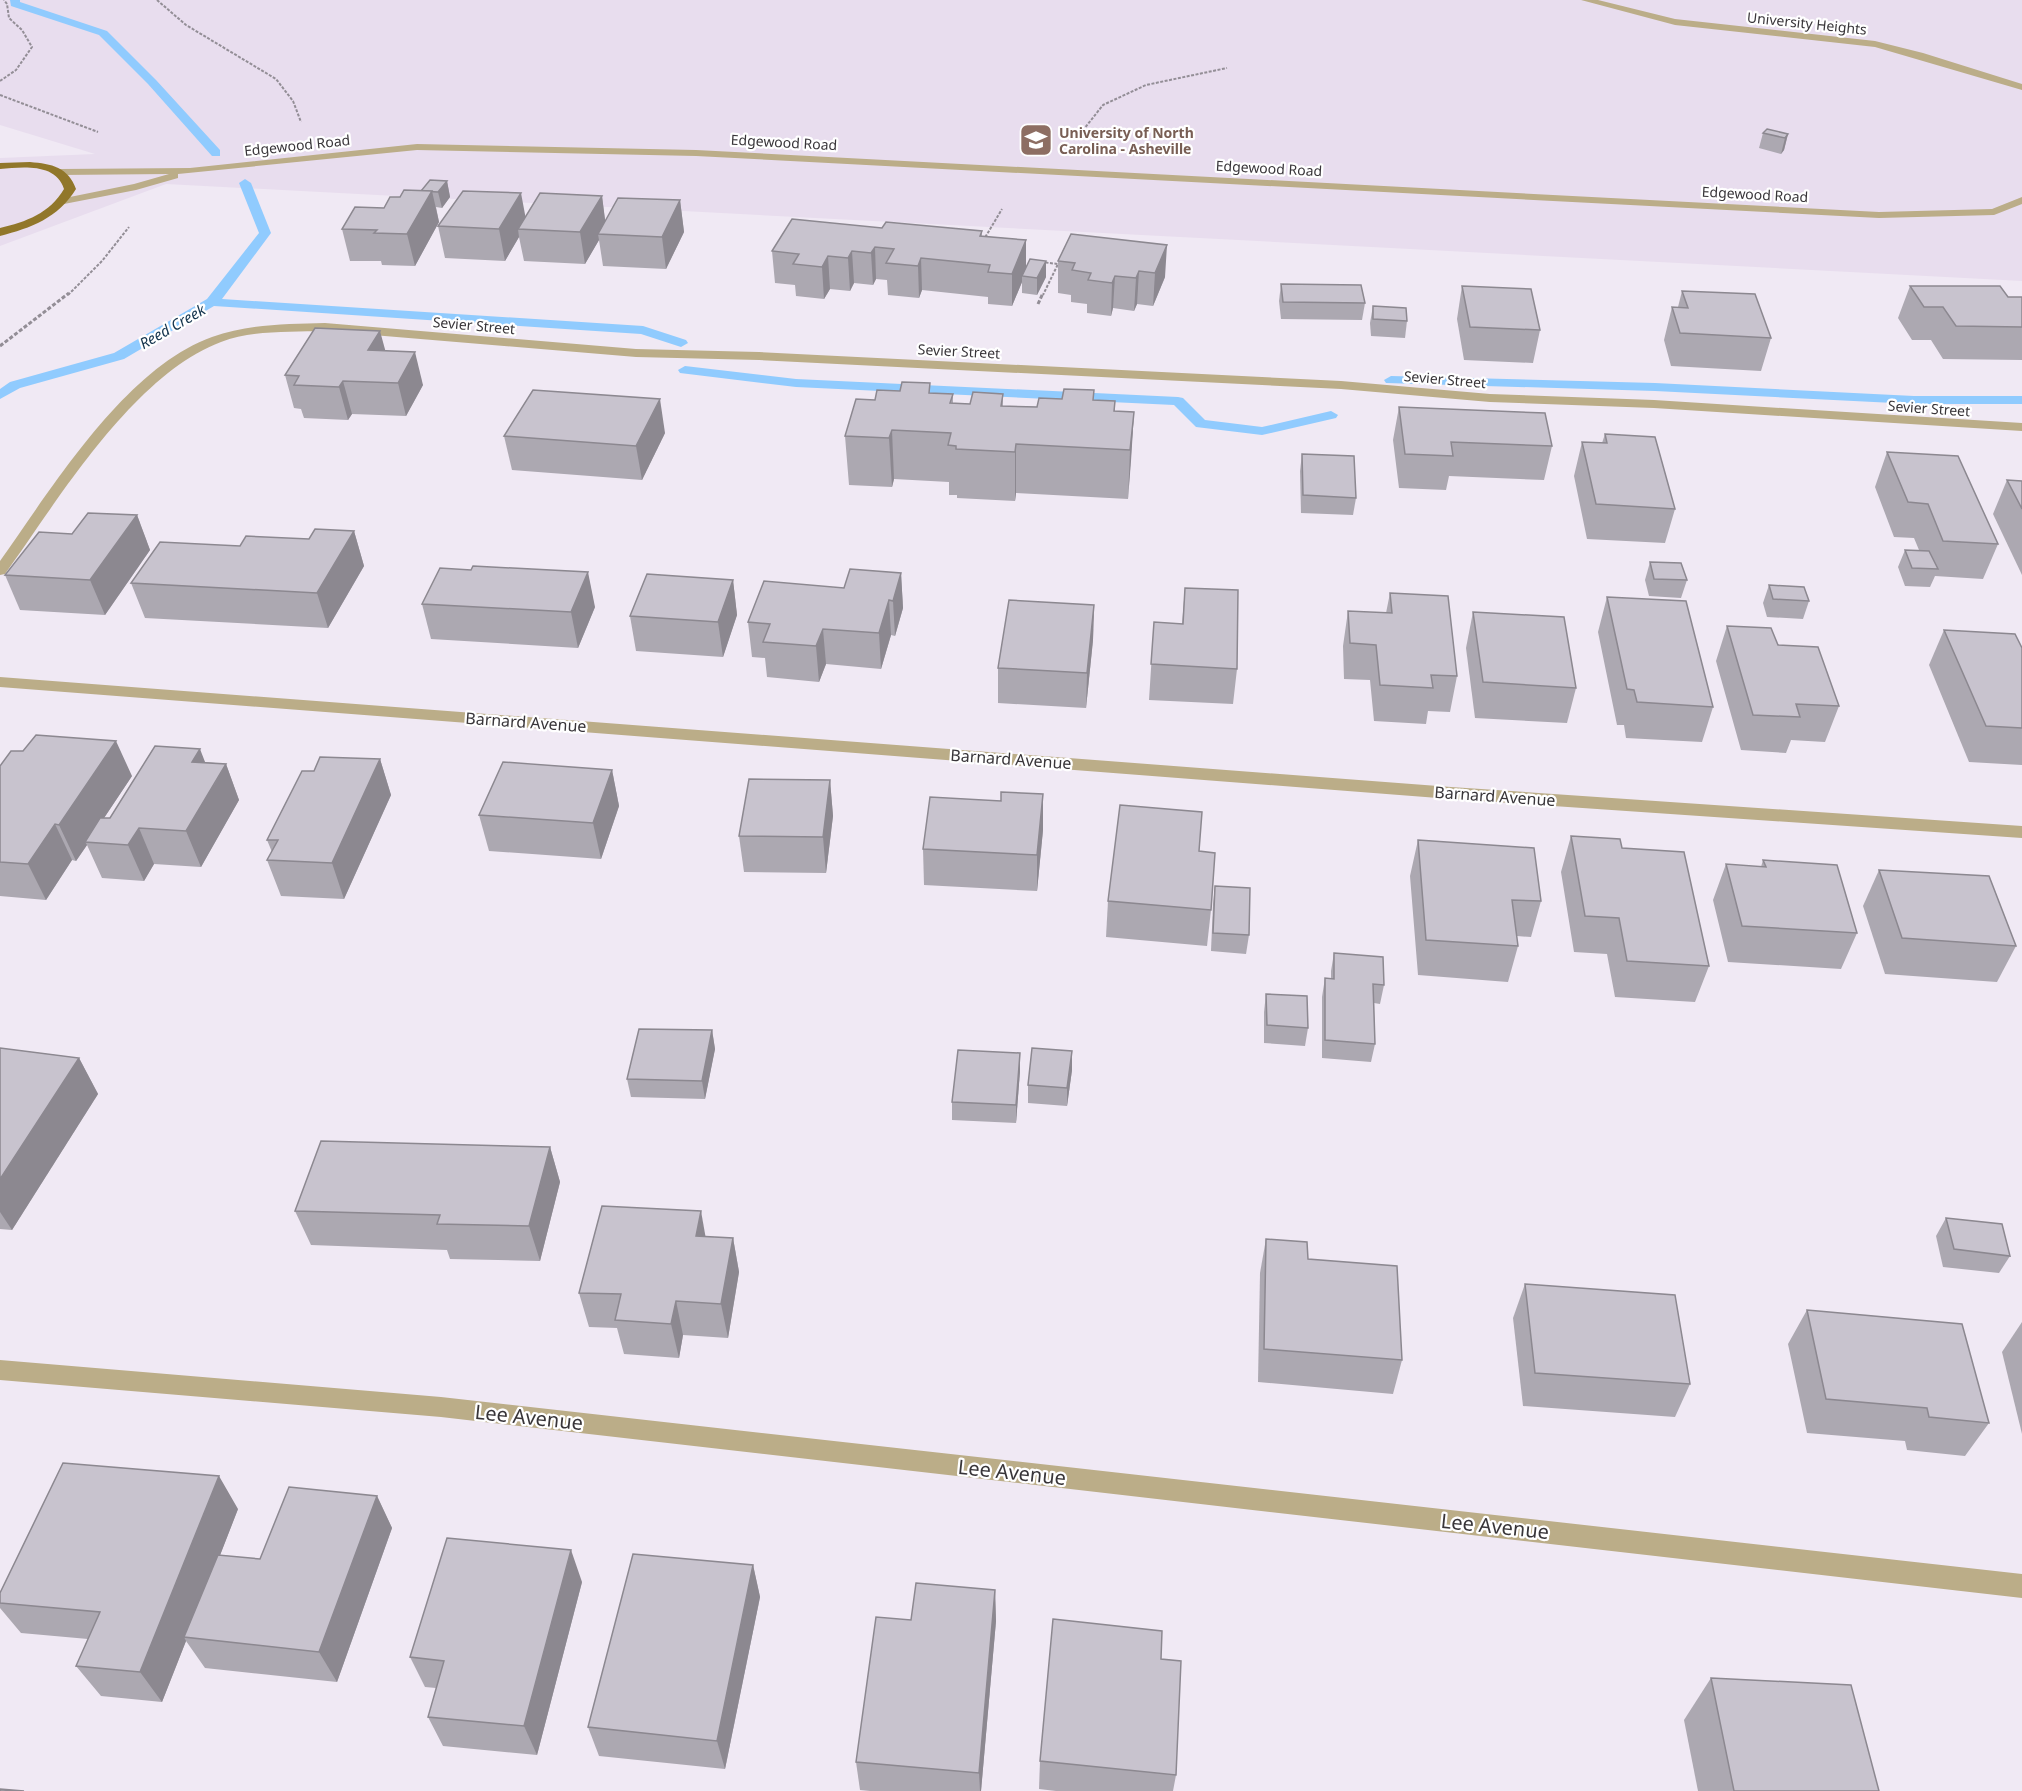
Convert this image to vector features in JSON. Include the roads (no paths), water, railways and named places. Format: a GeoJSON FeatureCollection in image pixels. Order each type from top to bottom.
{"type":"FeatureCollection","features":[{"type":"Feature","properties":{"kind":"main road"},"geometry":{"type":"LineString","coordinates":[[0,232],[40,218],[64,201],[70,189],[60,172],[41,167],[2,165]]}},
{"type":"Feature","properties":{"kind":"street","name":"University Heights"},"geometry":{"type":"LineString","coordinates":[[1586,0],[1675,22],[1875,44],[2022,87]]}},
{"type":"Feature","properties":{"kind":"street","name":"Edgewood Road"},"geometry":{"type":"LineString","coordinates":[[60,172],[190,171],[417,147],[696,153],[1879,215],[1994,212],[2022,200]]}},
{"type":"Feature","properties":{"kind":"street","name":"Edgewood Road"},"geometry":{"type":"LineString","coordinates":[[64,201],[136,187],[190,171]]}},
{"type":"Feature","properties":{"kind":"street","name":"Sevier Street"},"geometry":{"type":"LineString","coordinates":[[0,571],[93,444],[168,366],[203,345],[235,334],[277,328],[325,327],[636,353],[759,356],[1341,385],[1490,398],[1654,404],[2022,427]]}},
{"type":"Feature","properties":{"kind":"street","name":"Barnard Avenue"},"geometry":{"type":"LineString","coordinates":[[0,682],[1451,793],[2022,832]]}},
{"type":"Feature","properties":{"kind":"street","name":"Lee Avenue"},"geometry":{"type":"LineString","coordinates":[[0,1370],[441,1407],[2022,1586]]}},
{"type":"Feature","properties":{"kind":"waterway","name":"Reed Creek"},"geometry":{"type":"LineString","coordinates":[[15,0],[15,4],[103,33],[152,82],[216,153]]}},
{"type":"Feature","properties":{"kind":"waterway","name":"Reed Creek"},"geometry":{"type":"LineString","coordinates":[[212,302],[265,233],[245,183]]}},
{"type":"Feature","properties":{"kind":"waterway","name":"Reed Creek"},"geometry":{"type":"LineString","coordinates":[[0,395],[15,385],[119,356],[212,302]]}},
{"type":"Feature","properties":{"kind":"waterway"},"geometry":{"type":"LineString","coordinates":[[212,302],[643,330],[681,343]]}},
{"type":"Feature","properties":{"kind":"waterway"},"geometry":{"type":"LineString","coordinates":[[685,370],[796,383],[1178,401],[1201,424],[1262,431],[1331,415]]}},
{"type":"Feature","properties":{"kind":"waterway"},"geometry":{"type":"LineString","coordinates":[[1391,380],[1655,387],[1914,400],[2022,400]]}},
{"type":"Feature","properties":{"kind":"place","name":"University of North Carolina - Asheville"},"geometry":{"type":"Point","coordinates":[1036,140]}}]}
